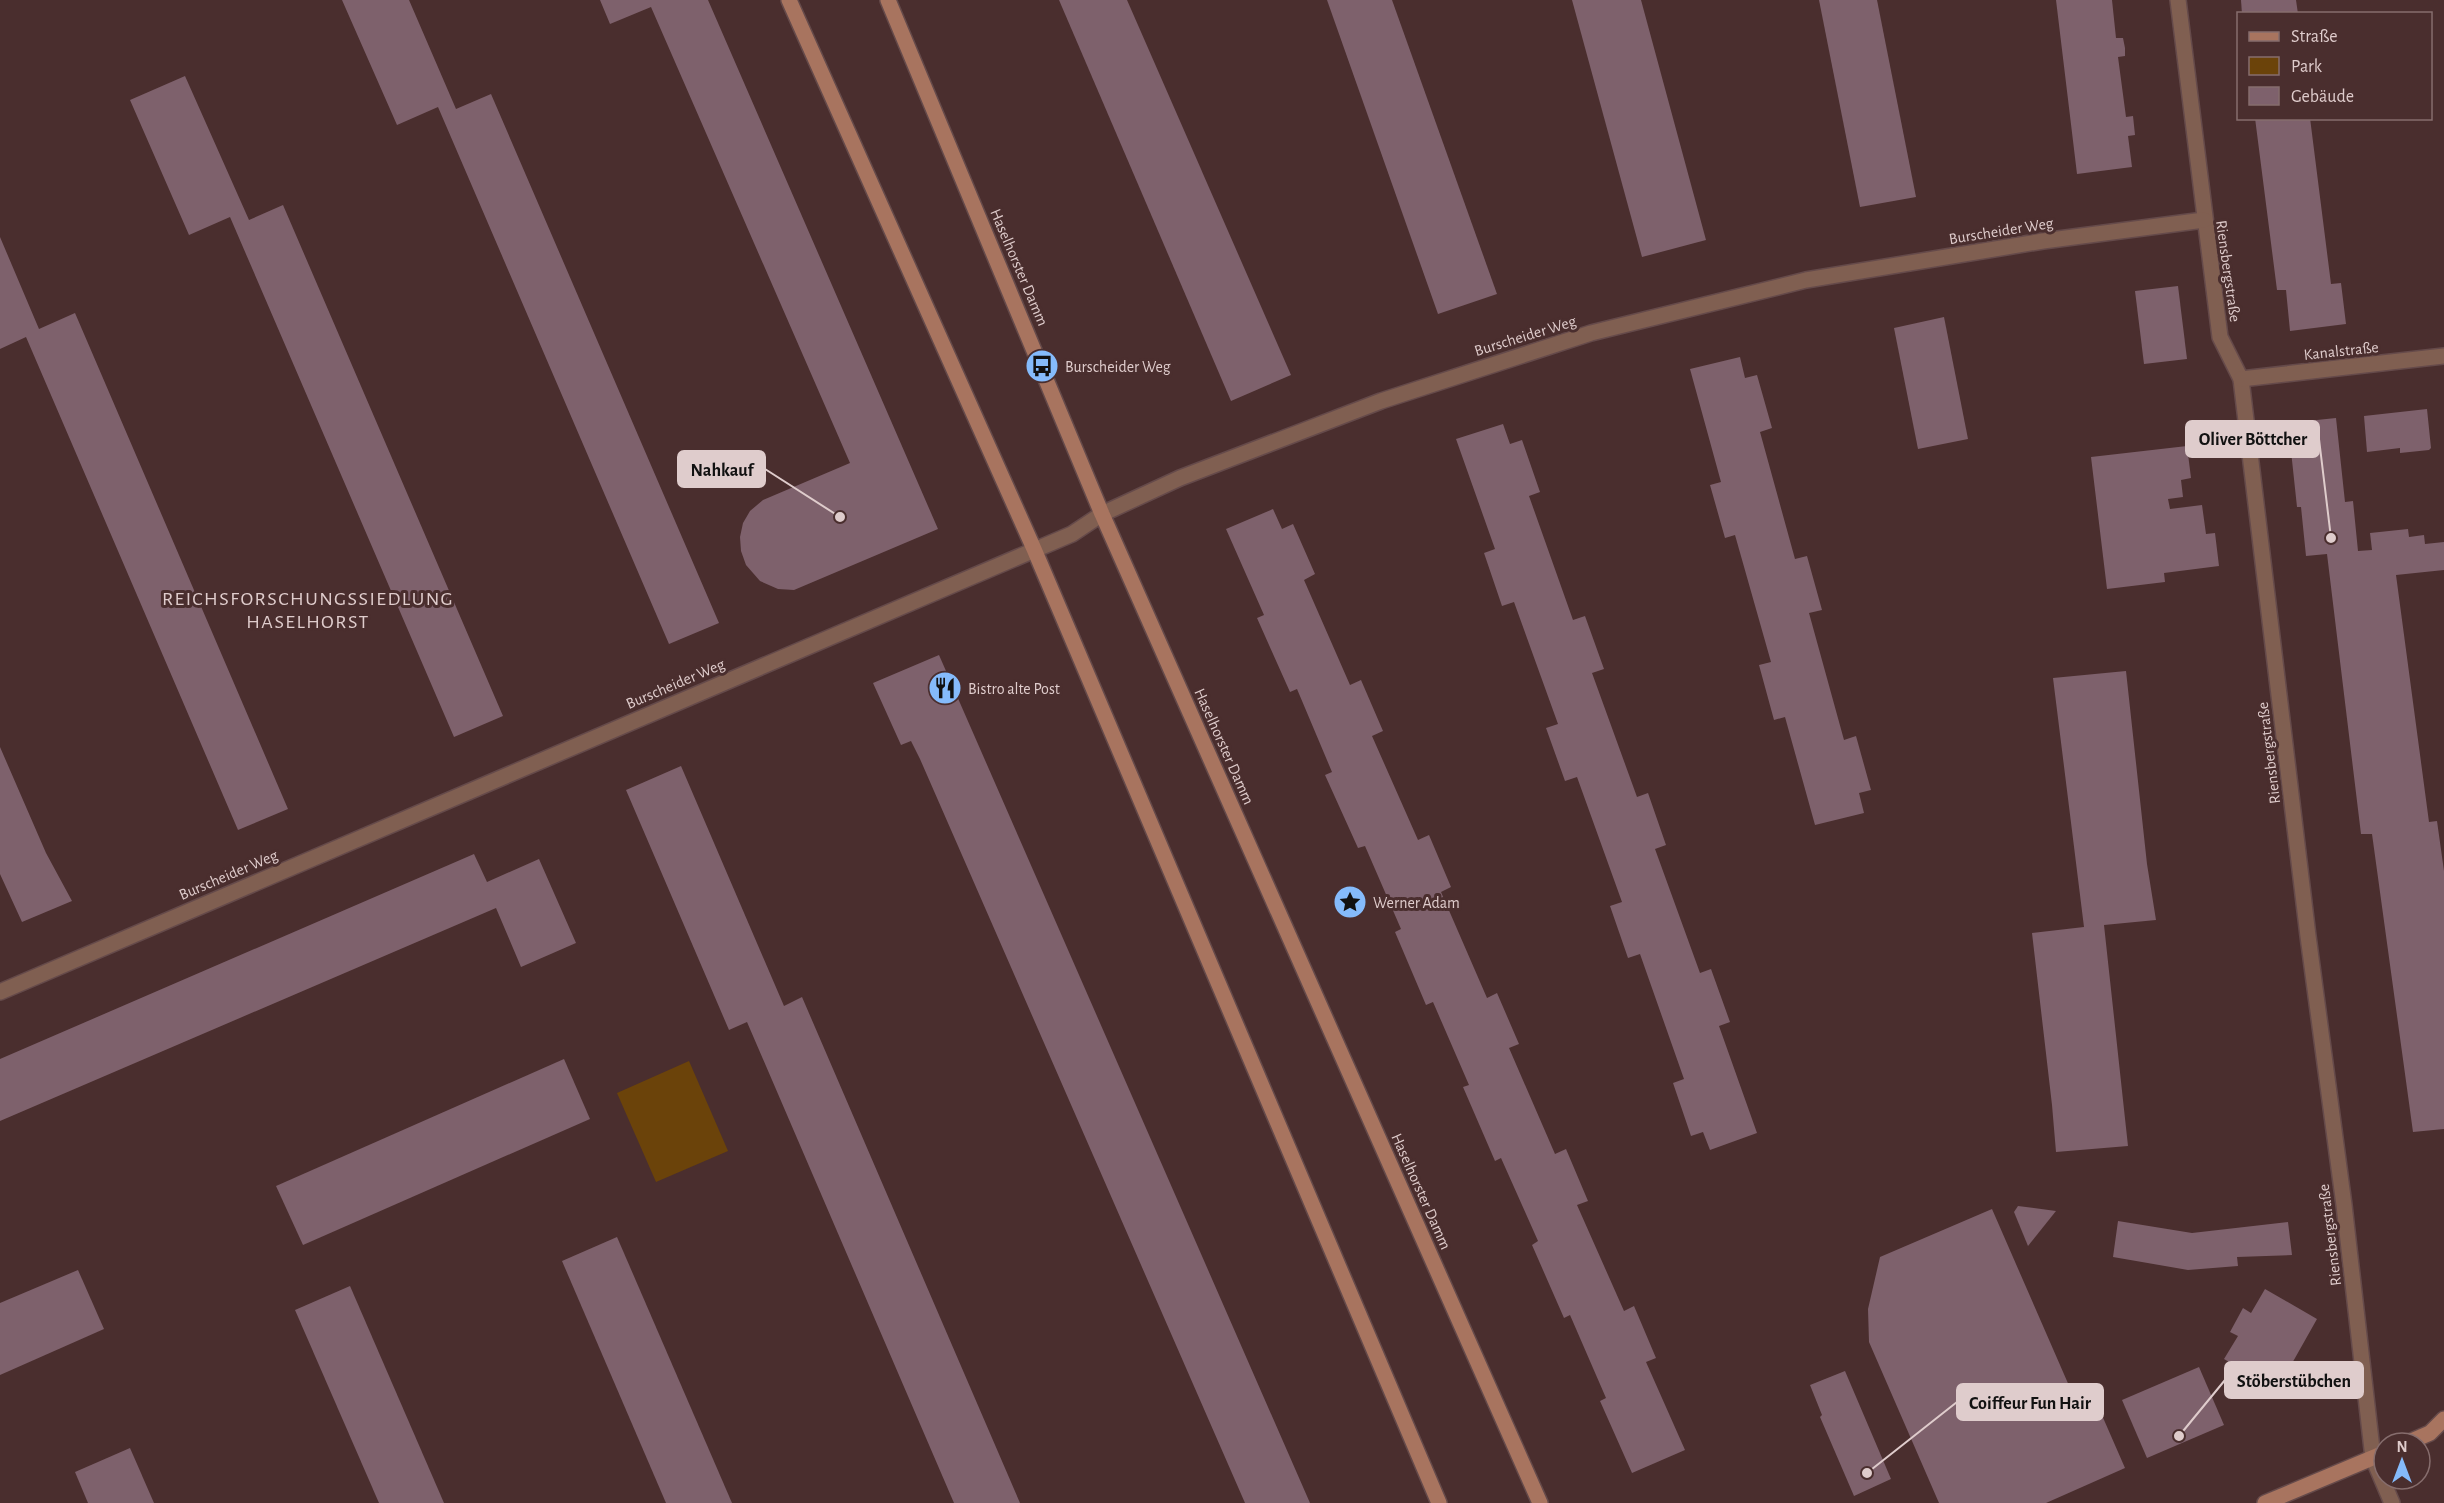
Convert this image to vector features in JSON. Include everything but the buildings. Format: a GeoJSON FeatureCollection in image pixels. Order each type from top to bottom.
{"type":"FeatureCollection","features":[{"type":"Feature","properties":{"kind":"street"},"geometry":{"type":"LineString","coordinates":[[789,0],[1034,549],[1439,1503]]}},
{"type":"Feature","properties":{"kind":"street","name":"Haselhorster Damm"},"geometry":{"type":"LineString","coordinates":[[888,0],[1102,514],[1540,1503]]}},
{"type":"Feature","properties":{"kind":"street","name":"Riensbergstraße"},"geometry":{"type":"LineString","coordinates":[[2178,0],[2220,337],[2241,379],[2308,936],[2375,1431]]}},
{"type":"Feature","properties":{"kind":"street","name":"Burscheider Weg"},"geometry":{"type":"LineString","coordinates":[[0,992],[1071,534],[1102,514],[1180,478],[1381,401],[1591,333],[1806,280],[2043,241],[2204,220]]}},
{"type":"Feature","properties":{"kind":"street","name":"Kanalstraße"},"geometry":{"type":"LineString","coordinates":[[2241,379],[2444,356]]}},
{"type":"Feature","properties":{"kind":"street"},"geometry":{"type":"LineString","coordinates":[[2437,1434],[2444,1419]]}},
{"type":"Feature","properties":{"kind":"street"},"geometry":{"type":"LineString","coordinates":[[2265,1503],[2372,1458]]}},
{"type":"Feature","properties":{"kind":"green space"},"geometry":{"type":"Polygon","coordinates":[[[689,1061],[728,1151],[656,1182],[617,1093],[689,1061]]]}},
{"type":"Feature","properties":{"kind":"place","name":"Burscheider Weg"},"geometry":{"type":"Point","coordinates":[1042,366]}},
{"type":"Feature","properties":{"kind":"place","name":"Nahkauf"},"geometry":{"type":"Point","coordinates":[840,517]}},
{"type":"Feature","properties":{"kind":"place","name":"Oliver Böttcher"},"geometry":{"type":"Point","coordinates":[2331,538]}},
{"type":"Feature","properties":{"kind":"place","name":"Bistro alte Post"},"geometry":{"type":"Point","coordinates":[945,688]}},
{"type":"Feature","properties":{"kind":"place","name":"Werner Adam"},"geometry":{"type":"Point","coordinates":[1350,902]}},
{"type":"Feature","properties":{"kind":"place","name":"Stöberstübchen"},"geometry":{"type":"Point","coordinates":[2179,1436]}},
{"type":"Feature","properties":{"kind":"place","name":"Coiffeur Fun Hair"},"geometry":{"type":"Point","coordinates":[1867,1473]}},
{"type":"Feature","properties":{"kind":"district","name":"REICHSFORSCHUNGSSIEDLUNG HASELHORST"},"geometry":{"type":"Point","coordinates":[308,610]}}]}
